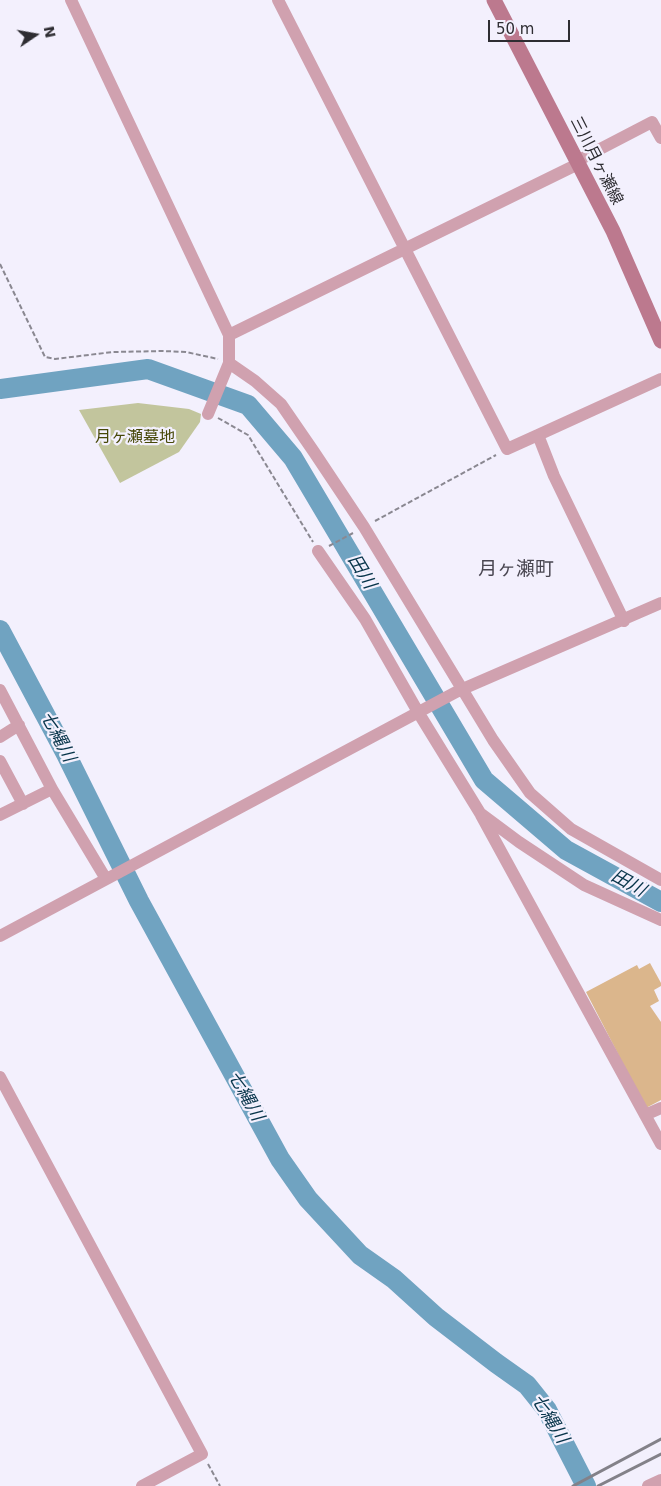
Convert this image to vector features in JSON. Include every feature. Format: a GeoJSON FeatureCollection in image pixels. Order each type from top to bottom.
{"type":"FeatureCollection","features":[{"type":"Feature","properties":{"kind":"main road","name":"三川月ヶ瀬線"},"geometry":{"type":"LineString","coordinates":[[494,0],[613,231],[661,340]]}},
{"type":"Feature","properties":{"kind":"street"},"geometry":{"type":"LineString","coordinates":[[71,0],[229,335],[228,364],[208,412]]}},
{"type":"Feature","properties":{"kind":"street"},"geometry":{"type":"LineString","coordinates":[[278,0],[507,449],[661,379]]}},
{"type":"Feature","properties":{"kind":"street"},"geometry":{"type":"LineString","coordinates":[[229,335],[577,162],[652,122],[661,138]]}},
{"type":"Feature","properties":{"kind":"street"},"geometry":{"type":"LineString","coordinates":[[228,364],[255,381],[281,404],[362,528],[493,740],[530,793],[572,829],[661,880]]}},
{"type":"Feature","properties":{"kind":"street"},"geometry":{"type":"LineString","coordinates":[[538,435],[554,476],[624,621]]}},
{"type":"Feature","properties":{"kind":"street"},"geometry":{"type":"LineString","coordinates":[[323,548],[480,813],[661,1144]]}},
{"type":"Feature","properties":{"kind":"street"},"geometry":{"type":"LineString","coordinates":[[0,936],[461,690],[624,621],[661,603]]}},
{"type":"Feature","properties":{"kind":"street"},"geometry":{"type":"LineString","coordinates":[[0,690],[52,789],[107,878]]}},
{"type":"Feature","properties":{"kind":"street"},"geometry":{"type":"LineString","coordinates":[[0,737],[19,725]]}},
{"type":"Feature","properties":{"kind":"street"},"geometry":{"type":"LineString","coordinates":[[0,761],[23,804]]}},
{"type":"Feature","properties":{"kind":"street"},"geometry":{"type":"LineString","coordinates":[[0,815],[52,789]]}},
{"type":"Feature","properties":{"kind":"street"},"geometry":{"type":"LineString","coordinates":[[480,813],[519,842],[584,885],[661,920]]}},
{"type":"Feature","properties":{"kind":"street"},"geometry":{"type":"LineString","coordinates":[[0,1077],[202,1454],[142,1486]]}},
{"type":"Feature","properties":{"kind":"street"},"geometry":{"type":"LineString","coordinates":[[645,1115],[661,1108]]}},
{"type":"Feature","properties":{"kind":"street"},"geometry":{"type":"LineString","coordinates":[[648,1486],[661,1480]]}},
{"type":"Feature","properties":{"kind":"path"},"geometry":{"type":"LineString","coordinates":[[0,264],[46,357],[55,359],[113,352],[163,351],[198,354],[228,364]]}},
{"type":"Feature","properties":{"kind":"path"},"geometry":{"type":"LineString","coordinates":[[208,412],[239,428],[248,435],[323,548],[507,449]]}},
{"type":"Feature","properties":{"kind":"path"},"geometry":{"type":"LineString","coordinates":[[202,1454],[220,1486]]}},
{"type":"Feature","properties":{"kind":"green space","name":"月ヶ瀬墓地"},"geometry":{"type":"Polygon","coordinates":[[[138,403],[189,409],[201,414],[200,422],[179,452],[120,483],[79,410],[138,403]]]}},
{"type":"Feature","properties":{"kind":"building"},"geometry":{"type":"Polygon","coordinates":[[[650,963],[661,983],[661,986],[654,990],[659,1001],[650,1006],[661,1022],[661,1100],[646,1108],[586,992],[637,965],[639,969],[650,963]]]}},
{"type":"Feature","properties":{"kind":"waterway","name":"田川"},"geometry":{"type":"LineString","coordinates":[[0,389],[148,369],[248,405],[293,458],[484,780],[566,850],[661,902]]}},
{"type":"Feature","properties":{"kind":"waterway","name":"七縄川"},"geometry":{"type":"LineString","coordinates":[[0,630],[66,754],[139,901],[280,1159],[308,1199],[360,1255],[394,1279],[436,1317],[527,1385],[547,1410],[586,1486]]}},
{"type":"Feature","properties":{"kind":"railway"},"geometry":{"type":"LineString","coordinates":[[573,1486],[661,1439]]}},
{"type":"Feature","properties":{"kind":"railway"},"geometry":{"type":"LineString","coordinates":[[598,1486],[661,1454]]}},
{"type":"Feature","properties":{"kind":"district","name":"月ヶ瀬町"},"geometry":{"type":"Point","coordinates":[516,570]}}]}
